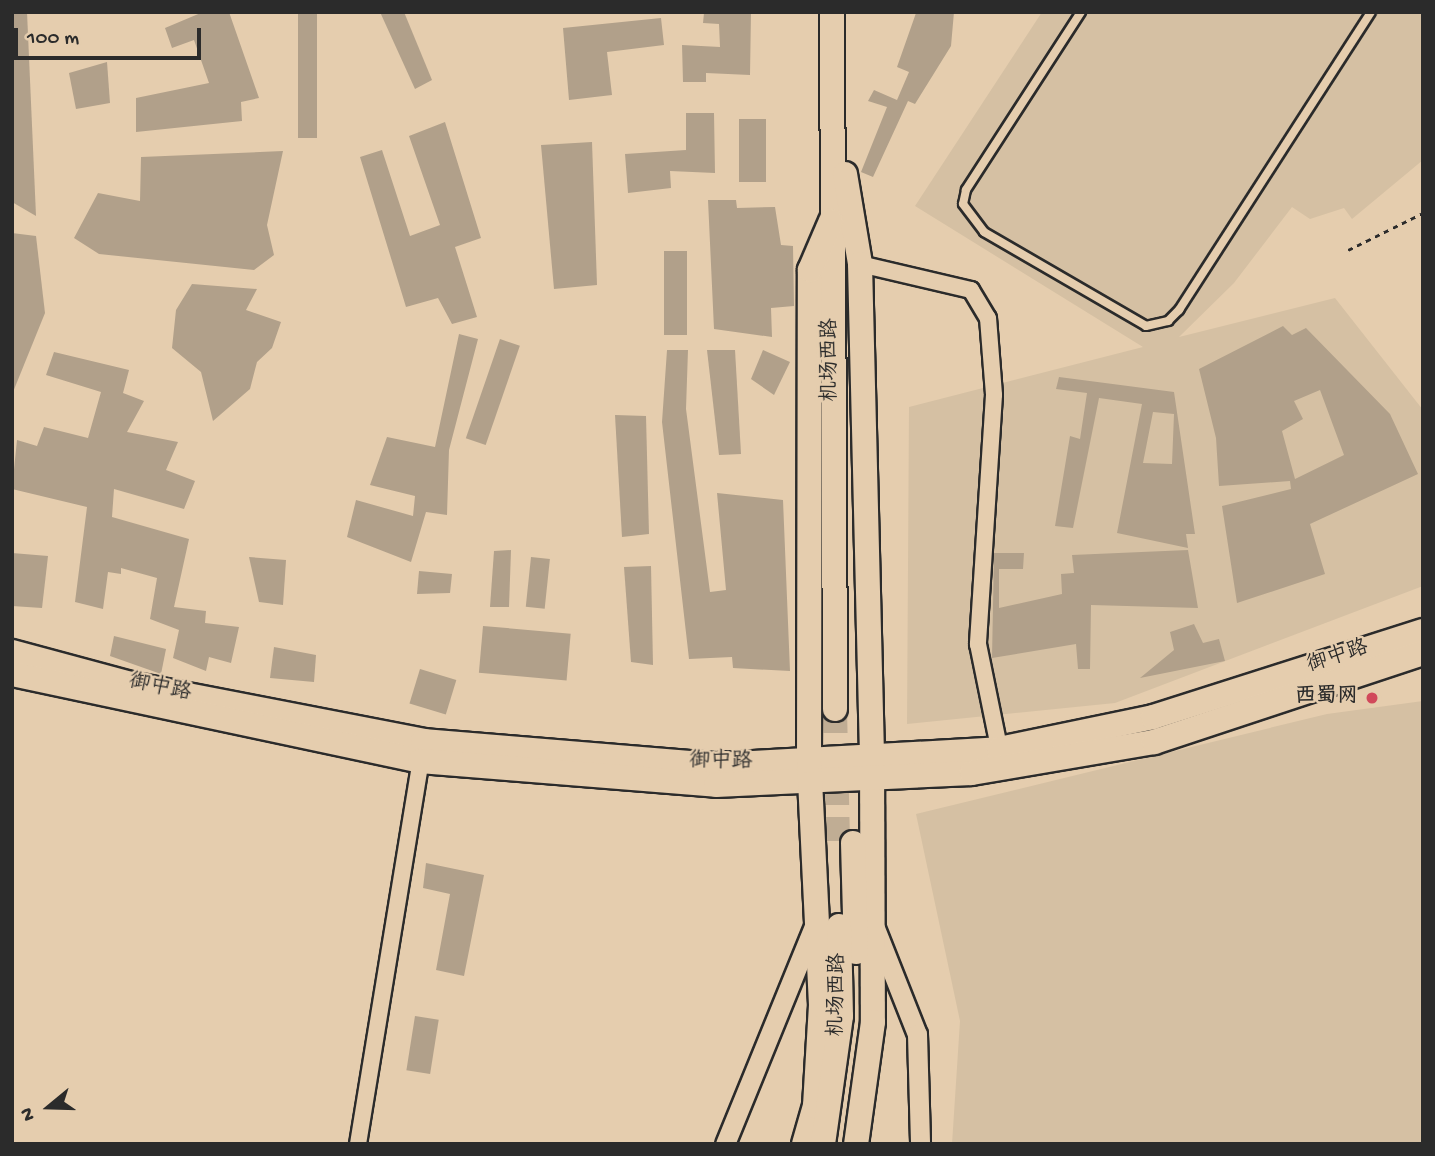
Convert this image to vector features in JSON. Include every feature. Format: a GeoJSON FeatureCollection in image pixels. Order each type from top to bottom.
{"type":"FeatureCollection","features":[{"type":"Feature","properties":{"kind":"main road","name":"机场西路"},"geometry":{"type":"LineString","coordinates":[[832,12],[831,221],[843,708],[845,174]]}},
{"type":"Feature","properties":{"kind":"main road"},"geometry":{"type":"LineString","coordinates":[[847,12],[845,174],[860,264],[872,768],[873,1022],[856,1144]]}},
{"type":"Feature","properties":{"kind":"main road"},"geometry":{"type":"LineString","coordinates":[[804,1144],[815,1106],[821,1005],[810,771],[810,270],[831,221]]}},
{"type":"Feature","properties":{"kind":"main road","name":"御中路"},"geometry":{"type":"LineString","coordinates":[[1001,758],[1153,717],[1423,631]]}},
{"type":"Feature","properties":{"kind":"main road","name":"御中路"},"geometry":{"type":"LineString","coordinates":[[12,652],[131,684],[422,751]]}},
{"type":"Feature","properties":{"kind":"main road","name":"御中路"},"geometry":{"type":"LineString","coordinates":[[12,674],[422,751],[716,785],[810,771],[1001,758],[1154,742],[1423,653]]}},
{"type":"Feature","properties":{"kind":"main road","name":"机场西路"},"geometry":{"type":"LineString","coordinates":[[822,1144],[841,1016],[845,844],[857,988],[852,1113],[844,1144]]}},
{"type":"Feature","properties":{"kind":"street"},"geometry":{"type":"LineString","coordinates":[[860,264],[971,290],[988,318],[994,395],[978,644],[1001,758]]}},
{"type":"Feature","properties":{"kind":"street"},"geometry":{"type":"LineString","coordinates":[[358,1144],[422,751]]}},
{"type":"Feature","properties":{"kind":"street"},"geometry":{"type":"LineString","coordinates":[[726,1144],[817,919]]}},
{"type":"Feature","properties":{"kind":"street"},"geometry":{"type":"LineString","coordinates":[[872,921],[917,1034],[920,1144]]}},
{"type":"Feature","properties":{"kind":"lane"},"geometry":{"type":"LineString","coordinates":[[1081,12],[965,190],[962,204],[984,232],[1146,327],[1168,321],[1178,310],[1371,12]]}},
{"type":"Feature","properties":{"kind":"path"},"geometry":{"type":"LineString","coordinates":[[1348,250],[1423,213]]}},
{"type":"Feature","properties":{"kind":"shaded area"},"geometry":{"type":"Polygon","coordinates":[[[1042,12],[1423,12],[1423,160],[1352,219],[1344,208],[1310,219],[1292,207],[1234,283],[1179,337],[1335,298],[1423,410],[1423,586],[1115,703],[907,724],[909,407],[1143,347],[915,206],[1042,12]]]}},
{"type":"Feature","properties":{"kind":"shaded area"},"geometry":{"type":"Polygon","coordinates":[[[1423,701],[1423,1144],[952,1144],[960,1021],[916,814],[1327,714],[1423,701]]]}},
{"type":"Feature","properties":{"kind":"building"},"geometry":{"type":"Polygon","coordinates":[[[12,12],[27,12],[36,216],[12,202],[12,12]]]}},
{"type":"Feature","properties":{"kind":"building"},"geometry":{"type":"Polygon","coordinates":[[[203,12],[229,12],[259,98],[241,102],[242,121],[136,132],[136,98],[209,83],[194,40],[172,48],[165,28],[203,12]]]}},
{"type":"Feature","properties":{"kind":"building"},"geometry":{"type":"Polygon","coordinates":[[[298,12],[317,12],[317,138],[298,138],[298,12]]]}},
{"type":"Feature","properties":{"kind":"building"},"geometry":{"type":"Polygon","coordinates":[[[380,12],[404,12],[432,80],[415,89],[380,12]]]}},
{"type":"Feature","properties":{"kind":"building"},"geometry":{"type":"Polygon","coordinates":[[[751,12],[750,75],[706,73],[706,82],[683,82],[682,45],[720,47],[719,24],[703,23],[704,13],[751,12]]]}},
{"type":"Feature","properties":{"kind":"building"},"geometry":{"type":"Polygon","coordinates":[[[954,12],[951,46],[915,104],[908,101],[873,177],[861,172],[887,107],[868,101],[874,90],[897,100],[909,72],[897,67],[916,13],[954,12]]]}},
{"type":"Feature","properties":{"kind":"building"},"geometry":{"type":"Polygon","coordinates":[[[661,18],[664,45],[607,52],[612,95],[569,100],[563,28],[661,18]]]}},
{"type":"Feature","properties":{"kind":"building"},"geometry":{"type":"Polygon","coordinates":[[[107,62],[110,103],[76,109],[69,73],[107,62]]]}},
{"type":"Feature","properties":{"kind":"building"},"geometry":{"type":"Polygon","coordinates":[[[686,113],[714,113],[715,173],[670,171],[671,188],[628,193],[625,154],[686,150],[686,113]]]}},
{"type":"Feature","properties":{"kind":"building"},"geometry":{"type":"Polygon","coordinates":[[[739,119],[766,119],[766,182],[739,182],[739,119]]]}},
{"type":"Feature","properties":{"kind":"building"},"geometry":{"type":"Polygon","coordinates":[[[445,122],[481,238],[455,247],[477,317],[452,324],[438,298],[406,307],[360,157],[382,150],[410,236],[440,225],[409,136],[445,122]]]}},
{"type":"Feature","properties":{"kind":"building"},"geometry":{"type":"Polygon","coordinates":[[[592,142],[597,285],[554,289],[541,145],[592,142]]]}},
{"type":"Feature","properties":{"kind":"building"},"geometry":{"type":"Polygon","coordinates":[[[283,151],[267,225],[274,255],[254,270],[99,254],[74,238],[98,193],[140,201],[141,157],[283,151]]]}},
{"type":"Feature","properties":{"kind":"building"},"geometry":{"type":"Polygon","coordinates":[[[708,200],[736,200],[737,208],[775,207],[781,245],[793,246],[794,306],[771,308],[772,337],[714,329],[708,200]]]}},
{"type":"Feature","properties":{"kind":"building"},"geometry":{"type":"Polygon","coordinates":[[[12,233],[36,236],[45,313],[13,392],[12,233]]]}},
{"type":"Feature","properties":{"kind":"building"},"geometry":{"type":"Polygon","coordinates":[[[664,251],[687,251],[687,335],[664,335],[664,251]]]}},
{"type":"Feature","properties":{"kind":"building"},"geometry":{"type":"Polygon","coordinates":[[[192,284],[257,289],[246,310],[281,322],[272,348],[257,362],[250,389],[213,421],[201,372],[172,348],[176,310],[192,284]]]}},
{"type":"Feature","properties":{"kind":"building"},"geometry":{"type":"Polygon","coordinates":[[[1283,326],[1292,335],[1306,328],[1390,414],[1418,474],[1310,524],[1325,574],[1237,603],[1222,506],[1291,489],[1290,481],[1219,486],[1216,438],[1199,369],[1283,326]],[[1320,390],[1294,401],[1303,419],[1282,431],[1295,479],[1344,455],[1320,390]]]}},
{"type":"Feature","properties":{"kind":"building"},"geometry":{"type":"Polygon","coordinates":[[[459,334],[478,339],[449,450],[447,515],[426,512],[411,562],[347,537],[356,500],[413,516],[415,496],[370,485],[387,437],[435,447],[459,334]]]}},
{"type":"Feature","properties":{"kind":"building"},"geometry":{"type":"Polygon","coordinates":[[[500,339],[520,346],[486,445],[466,438],[500,339]]]}},
{"type":"Feature","properties":{"kind":"building"},"geometry":{"type":"Polygon","coordinates":[[[667,350],[688,350],[686,409],[710,592],[726,590],[717,493],[783,500],[790,671],[733,668],[732,657],[689,659],[662,422],[667,350]]]}},
{"type":"Feature","properties":{"kind":"building"},"geometry":{"type":"Polygon","coordinates":[[[707,350],[735,350],[741,454],[719,455],[707,350]]]}},
{"type":"Feature","properties":{"kind":"building"},"geometry":{"type":"Polygon","coordinates":[[[763,350],[790,362],[774,395],[751,379],[763,350]]]}},
{"type":"Feature","properties":{"kind":"building"},"geometry":{"type":"Polygon","coordinates":[[[54,352],[129,370],[123,393],[144,401],[127,432],[178,442],[166,470],[195,481],[184,509],[114,489],[112,517],[189,539],[174,607],[206,611],[205,623],[239,627],[231,663],[209,657],[206,671],[173,658],[179,630],[150,619],[157,578],[121,568],[121,574],[108,572],[103,609],[75,602],[87,507],[12,489],[17,440],[37,446],[44,427],[88,438],[101,392],[46,375],[54,352]]]}},
{"type":"Feature","properties":{"kind":"building"},"geometry":{"type":"Polygon","coordinates":[[[1059,377],[1174,392],[1195,534],[1186,534],[1188,548],[1117,533],[1142,404],[1099,398],[1073,528],[1055,526],[1070,436],[1080,439],[1087,393],[1056,389],[1059,377]],[[1153,412],[1143,463],[1172,464],[1174,414],[1153,412]]]}},
{"type":"Feature","properties":{"kind":"building"},"geometry":{"type":"Polygon","coordinates":[[[615,415],[646,416],[649,534],[622,537],[615,415]]]}},
{"type":"Feature","properties":{"kind":"building"},"geometry":{"type":"Polygon","coordinates":[[[511,550],[509,607],[490,607],[494,551],[511,550]]]}},
{"type":"Feature","properties":{"kind":"building"},"geometry":{"type":"Polygon","coordinates":[[[1188,550],[1198,608],[1091,605],[1090,669],[1078,669],[1076,644],[992,658],[994,553],[1024,553],[1023,569],[999,569],[999,608],[1062,594],[1061,574],[1074,573],[1072,555],[1188,550]]]}},
{"type":"Feature","properties":{"kind":"building"},"geometry":{"type":"Polygon","coordinates":[[[12,553],[48,556],[42,608],[12,606],[12,553]]]}},
{"type":"Feature","properties":{"kind":"building"},"geometry":{"type":"Polygon","coordinates":[[[249,557],[286,560],[283,605],[259,602],[249,557]]]}},
{"type":"Feature","properties":{"kind":"building"},"geometry":{"type":"Polygon","coordinates":[[[531,557],[550,559],[545,609],[526,607],[531,557]]]}},
{"type":"Feature","properties":{"kind":"building"},"geometry":{"type":"Polygon","coordinates":[[[651,566],[653,665],[631,662],[624,567],[651,566]]]}},
{"type":"Feature","properties":{"kind":"building"},"geometry":{"type":"Polygon","coordinates":[[[419,571],[452,574],[450,593],[417,594],[419,571]]]}},
{"type":"Feature","properties":{"kind":"building"},"geometry":{"type":"Polygon","coordinates":[[[1194,624],[1203,643],[1219,639],[1225,661],[1140,678],[1174,650],[1170,632],[1194,624]]]}},
{"type":"Feature","properties":{"kind":"building"},"geometry":{"type":"Polygon","coordinates":[[[483,626],[571,634],[567,680],[479,673],[483,626]]]}},
{"type":"Feature","properties":{"kind":"building"},"geometry":{"type":"Polygon","coordinates":[[[114,636],[166,649],[161,674],[110,656],[114,636]]]}},
{"type":"Feature","properties":{"kind":"building"},"geometry":{"type":"Polygon","coordinates":[[[274,647],[316,655],[314,682],[270,678],[274,647]]]}},
{"type":"Feature","properties":{"kind":"building"},"geometry":{"type":"Polygon","coordinates":[[[420,669],[456,680],[446,715],[409,703],[420,669]]]}},
{"type":"Feature","properties":{"kind":"building"},"geometry":{"type":"Polygon","coordinates":[[[426,863],[484,875],[464,976],[436,970],[450,894],[423,888],[426,863]]]}},
{"type":"Feature","properties":{"kind":"building"},"geometry":{"type":"Polygon","coordinates":[[[415,1016],[439,1020],[430,1074],[406,1070],[415,1016]]]}},
{"type":"Feature","properties":{"kind":"tunnel"},"geometry":{"type":"LineString","coordinates":[[835,709],[838,844]]}},
{"type":"Feature","properties":{"kind":"place","name":"西蜀网"},"geometry":{"type":"Point","coordinates":[1372,698]}}]}
